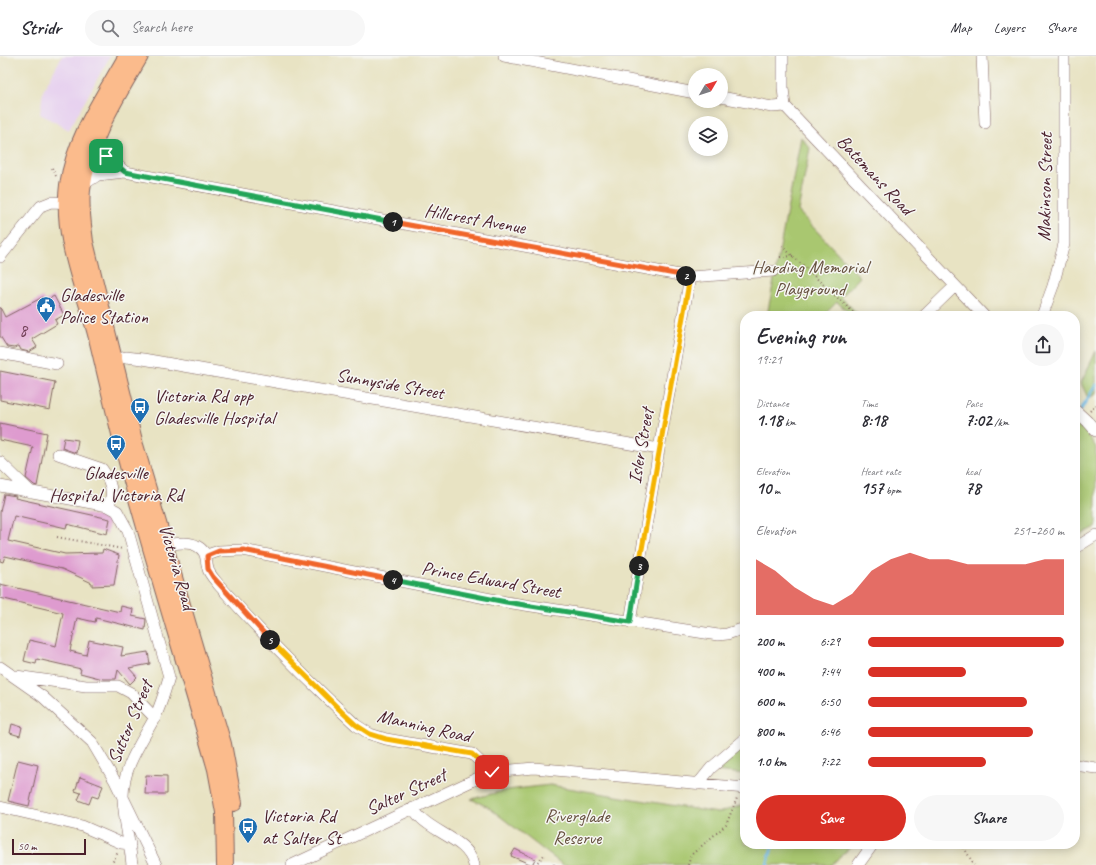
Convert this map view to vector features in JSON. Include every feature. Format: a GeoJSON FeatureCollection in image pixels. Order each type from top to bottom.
{"type":"FeatureCollection","features":[{"type":"Feature","properties":{"kind":"highway","name":"Victoria Road"},"geometry":{"type":"LineString","coordinates":[[128,56],[89,122],[76,150],[68,185],[88,254],[135,445],[158,548],[221,790],[225,830],[225,865]]}},
{"type":"Feature","properties":{"kind":"highway","name":"Victoria Road"},"geometry":{"type":"LineString","coordinates":[[140,56],[96,136],[84,184],[67,218],[74,259],[92,319],[133,484],[158,548],[228,766],[235,816],[235,865]]}},
{"type":"Feature","properties":{"kind":"street"},"geometry":{"type":"LineString","coordinates":[[504,56],[688,91]]}},
{"type":"Feature","properties":{"kind":"street"},"geometry":{"type":"LineString","coordinates":[[728,99],[772,107],[785,106],[783,88],[783,56]]}},
{"type":"Feature","properties":{"kind":"street"},"geometry":{"type":"LineString","coordinates":[[982,56],[985,123]]}},
{"type":"Feature","properties":{"kind":"street","name":"Makinson Street"},"geometry":{"type":"LineString","coordinates":[[1044,311],[1064,244],[1064,56]]}},
{"type":"Feature","properties":{"kind":"street","name":"Batemans Road"},"geometry":{"type":"LineString","coordinates":[[785,106],[979,311]]}},
{"type":"Feature","properties":{"kind":"street"},"geometry":{"type":"LineString","coordinates":[[96,136],[104,152],[125,172]]}},
{"type":"Feature","properties":{"kind":"street"},"geometry":{"type":"LineString","coordinates":[[84,184],[98,176],[125,172]]}},
{"type":"Feature","properties":{"kind":"street","name":"Hillcrest Avenue"},"geometry":{"type":"LineString","coordinates":[[125,172],[690,277],[773,271]]}},
{"type":"Feature","properties":{"kind":"street"},"geometry":{"type":"LineString","coordinates":[[0,256],[41,206],[51,202],[74,203]]}},
{"type":"Feature","properties":{"kind":"street","name":"Isler Street"},"geometry":{"type":"LineString","coordinates":[[630,622],[690,277]]}},
{"type":"Feature","properties":{"kind":"street"},"geometry":{"type":"LineString","coordinates":[[929,311],[955,286]]}},
{"type":"Feature","properties":{"kind":"street"},"geometry":{"type":"LineString","coordinates":[[0,353],[57,364]]}},
{"type":"Feature","properties":{"kind":"street","name":"Sunnyside Street"},"geometry":{"type":"LineString","coordinates":[[114,360],[126,357],[143,359],[659,449]]}},
{"type":"Feature","properties":{"kind":"street"},"geometry":{"type":"LineString","coordinates":[[1080,414],[1093,425]]}},
{"type":"Feature","properties":{"kind":"street"},"geometry":{"type":"LineString","coordinates":[[0,486],[108,506],[112,493],[109,483],[102,470],[58,454]]}},
{"type":"Feature","properties":{"kind":"street"},"geometry":{"type":"LineString","coordinates":[[0,462],[31,492]]}},
{"type":"Feature","properties":{"kind":"street","name":"Suttor Street"},"geometry":{"type":"LineString","coordinates":[[108,506],[117,510],[128,530],[169,677],[155,718],[132,759],[126,779],[123,798]]}},
{"type":"Feature","properties":{"kind":"street"},"geometry":{"type":"LineString","coordinates":[[1080,545],[1096,536]]}},
{"type":"Feature","properties":{"kind":"street"},"geometry":{"type":"LineString","coordinates":[[158,548],[187,542],[196,545],[207,556]]}},
{"type":"Feature","properties":{"kind":"street","name":"Prince Edward Street"},"geometry":{"type":"LineString","coordinates":[[207,556],[219,551],[243,550],[506,602],[718,635],[740,632]]}},
{"type":"Feature","properties":{"kind":"street","name":"Manning Road"},"geometry":{"type":"LineString","coordinates":[[207,556],[208,569],[219,584],[258,627],[356,725],[370,734],[386,739],[472,754],[492,772]]}},
{"type":"Feature","properties":{"kind":"street"},"geometry":{"type":"LineString","coordinates":[[0,667],[43,696],[92,742],[123,798],[156,865]]}},
{"type":"Feature","properties":{"kind":"street"},"geometry":{"type":"LineString","coordinates":[[14,676],[86,686],[118,686],[130,692],[155,718]]}},
{"type":"Feature","properties":{"kind":"street"},"geometry":{"type":"LineString","coordinates":[[698,784],[711,768],[740,743]]}},
{"type":"Feature","properties":{"kind":"street"},"geometry":{"type":"LineString","coordinates":[[1080,766],[1096,768]]}},
{"type":"Feature","properties":{"kind":"street"},"geometry":{"type":"LineString","coordinates":[[492,772],[534,768],[698,784],[740,793]]}},
{"type":"Feature","properties":{"kind":"street","name":"Salter Street"},"geometry":{"type":"LineString","coordinates":[[292,865],[492,772]]}},
{"type":"Feature","properties":{"kind":"street"},"geometry":{"type":"LineString","coordinates":[[123,798],[126,844],[132,865]]}},
{"type":"Feature","properties":{"kind":"street"},"geometry":{"type":"LineString","coordinates":[[0,807],[82,826],[126,844]]}},
{"type":"Feature","properties":{"kind":"street"},"geometry":{"type":"LineString","coordinates":[[413,808],[420,818],[467,850],[474,865]]}},
{"type":"Feature","properties":{"kind":"street"},"geometry":{"type":"LineString","coordinates":[[858,865],[870,849]]}},
{"type":"Feature","properties":{"kind":"path"},"geometry":{"type":"LineString","coordinates":[[52,168],[56,176],[56,182]]}},
{"type":"Feature","properties":{"kind":"path"},"geometry":{"type":"LineString","coordinates":[[782,246],[851,311]]}},
{"type":"Feature","properties":{"kind":"path"},"geometry":{"type":"LineString","coordinates":[[780,257],[793,256]]}},
{"type":"Feature","properties":{"kind":"path"},"geometry":{"type":"LineString","coordinates":[[57,537],[135,551]]}},
{"type":"Feature","properties":{"kind":"path"},"geometry":{"type":"LineString","coordinates":[[688,865],[691,856],[726,825],[735,798],[740,794]]}},
{"type":"Feature","properties":{"kind":"path"},"geometry":{"type":"LineString","coordinates":[[111,865],[126,844]]}},
{"type":"Feature","properties":{"kind":"path"},"geometry":{"type":"LineString","coordinates":[[965,849],[974,865]]}},
{"type":"Feature","properties":{"kind":"path"},"geometry":{"type":"LineString","coordinates":[[535,865],[544,855]]}},
{"type":"Feature","properties":{"kind":"shaded area"},"geometry":{"type":"Polygon","coordinates":[[[62,56],[110,56],[69,130],[40,114],[43,91],[62,56]]]}},
{"type":"Feature","properties":{"kind":"green space","name":"Harding Memorial Playground"},"geometry":{"type":"Polygon","coordinates":[[[801,137],[810,148],[798,211],[860,277],[841,297],[855,311],[847,311],[837,302],[828,311],[768,311],[801,137]]]}},
{"type":"Feature","properties":{"kind":"green space"},"geometry":{"type":"Polygon","coordinates":[[[1096,351],[1096,394],[1088,398],[1081,383],[1096,351]]]}},
{"type":"Feature","properties":{"kind":"green space"},"geometry":{"type":"Polygon","coordinates":[[[1080,425],[1096,447],[1096,527],[1080,535],[1080,425]]]}},
{"type":"Feature","properties":{"kind":"green space"},"geometry":{"type":"Polygon","coordinates":[[[740,750],[740,774],[714,771],[740,750]]]}},
{"type":"Feature","properties":{"kind":"green space","name":"Riverglade Reserve"},"geometry":{"type":"Polygon","coordinates":[[[550,785],[718,813],[740,806],[740,849],[849,849],[831,865],[563,865],[488,807],[471,799],[507,790],[550,785]]]}},
{"type":"Feature","properties":{"kind":"building"},"geometry":{"type":"Polygon","coordinates":[[[54,296],[64,315],[55,320],[57,324],[32,339],[37,347],[29,352],[21,350],[19,346],[14,348],[7,347],[0,336],[0,307],[5,317],[43,297],[45,301],[54,296]]]}},
{"type":"Feature","properties":{"kind":"building"},"geometry":{"type":"Polygon","coordinates":[[[0,371],[55,382],[50,410],[0,400],[0,371]]]}},
{"type":"Feature","properties":{"kind":"building"},"geometry":{"type":"Polygon","coordinates":[[[0,423],[47,433],[37,486],[26,478],[33,447],[0,440],[0,423]]]}},
{"type":"Feature","properties":{"kind":"building"},"geometry":{"type":"Polygon","coordinates":[[[64,438],[78,440],[76,453],[62,448],[64,438]]]}},
{"type":"Feature","properties":{"kind":"building"},"geometry":{"type":"Polygon","coordinates":[[[4,494],[16,496],[15,498],[110,519],[107,534],[67,524],[66,528],[14,516],[8,541],[65,554],[102,553],[103,549],[119,555],[114,585],[92,586],[92,583],[62,569],[5,556],[3,562],[0,561],[0,512],[4,494]]]}},
{"type":"Feature","properties":{"kind":"building"},"geometry":{"type":"Polygon","coordinates":[[[0,584],[120,612],[121,606],[133,609],[132,616],[146,619],[145,630],[96,618],[95,622],[77,618],[70,651],[86,655],[89,640],[123,647],[121,656],[148,652],[150,664],[129,668],[137,677],[130,684],[118,670],[116,679],[103,679],[80,673],[81,669],[37,659],[36,664],[24,661],[29,640],[56,646],[63,613],[0,598],[0,584]]]}},
{"type":"Feature","properties":{"kind":"building"},"geometry":{"type":"Polygon","coordinates":[[[12,724],[22,727],[20,736],[10,733],[12,724]]]}},
{"type":"Feature","properties":{"kind":"building"},"geometry":{"type":"Polygon","coordinates":[[[18,760],[38,765],[29,806],[8,801],[18,760]]]}},
{"type":"Feature","properties":{"kind":"building"},"geometry":{"type":"Polygon","coordinates":[[[146,775],[167,776],[167,794],[145,794],[146,775]]]}},
{"type":"Feature","properties":{"kind":"building"},"geometry":{"type":"Polygon","coordinates":[[[80,777],[103,786],[98,798],[92,796],[89,804],[78,800],[81,793],[75,791],[80,777]]]}},
{"type":"Feature","properties":{"kind":"building"},"geometry":{"type":"Polygon","coordinates":[[[515,849],[535,859],[532,865],[511,856],[515,849]]]}},
{"type":"Feature","properties":{"kind":"waterway"},"geometry":{"type":"LineString","coordinates":[[1080,411],[1096,385]]}},
{"type":"Feature","properties":{"kind":"waterway"},"geometry":{"type":"LineString","coordinates":[[767,865],[772,849]]}},
{"type":"Feature","properties":{"kind":"place","name":"Gladesville Police Station"},"geometry":{"type":"Point","coordinates":[46,323]}},
{"type":"Feature","properties":{"kind":"place","name":"Victoria Rd opp Gladesville Hospital"},"geometry":{"type":"Point","coordinates":[140,424]}},
{"type":"Feature","properties":{"kind":"place","name":"Gladesville Hospital, Victoria Rd"},"geometry":{"type":"Point","coordinates":[116,461]}},
{"type":"Feature","properties":{"kind":"place","name":"Victoria Rd at Salter St"},"geometry":{"type":"Point","coordinates":[248,844]}},
{"type":"Feature","properties":{"kind":"route"},"geometry":{"type":"LineString","coordinates":[[106,156],[125,172],[690,277],[630,622],[506,602],[243,550],[219,551],[207,556],[208,569],[219,584],[258,627],[356,725],[370,734],[386,739],[472,754],[492,772]]}}]}
